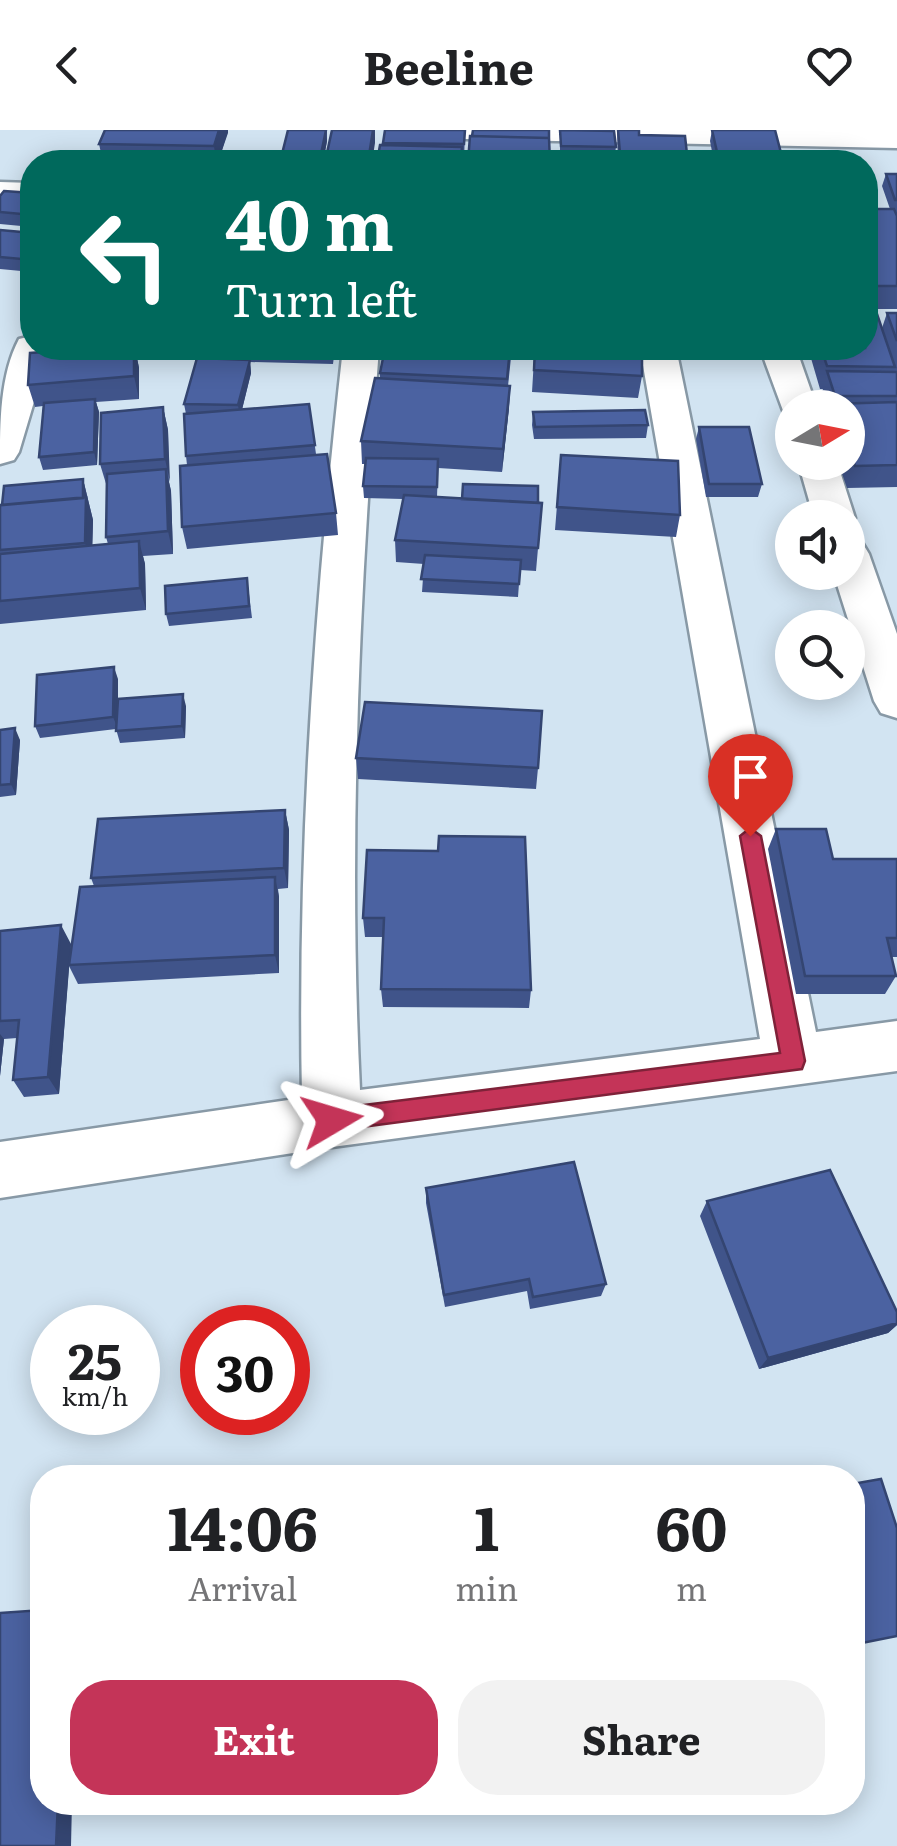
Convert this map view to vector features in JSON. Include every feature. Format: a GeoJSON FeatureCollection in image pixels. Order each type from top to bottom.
{"type":"FeatureCollection","features":[{"type":"Feature","properties":{"kind":"street"},"geometry":{"type":"LineString","coordinates":[[466,130],[897,139]]}},
{"type":"Feature","properties":{"kind":"street"},"geometry":{"type":"LineString","coordinates":[[0,452],[28,360]]}},
{"type":"Feature","properties":{"kind":"street"},"geometry":{"type":"LineString","coordinates":[[332,1120],[327,1016],[334,691],[360,360]]}},
{"type":"Feature","properties":{"kind":"street"},"geometry":{"type":"LineString","coordinates":[[660,360],[794,1061]]}},
{"type":"Feature","properties":{"kind":"street"},"geometry":{"type":"LineString","coordinates":[[782,360],[792,390]]}},
{"type":"Feature","properties":{"kind":"street"},"geometry":{"type":"LineString","coordinates":[[860,590],[897,702]]}},
{"type":"Feature","properties":{"kind":"street"},"geometry":{"type":"LineString","coordinates":[[0,1170],[332,1120],[897,1046]]}},
{"type":"Feature","properties":{"kind":"building"},"geometry":{"type":"Polygon","coordinates":[[[105,130],[219,130],[214,146],[99,144],[105,130]]]}},
{"type":"Feature","properties":{"kind":"building"},"geometry":{"type":"Polygon","coordinates":[[[288,130],[326,130],[322,150],[283,150],[288,130]]]}},
{"type":"Feature","properties":{"kind":"building"},"geometry":{"type":"Polygon","coordinates":[[[332,130],[373,130],[370,150],[328,150],[332,130]]]}},
{"type":"Feature","properties":{"kind":"building"},"geometry":{"type":"Polygon","coordinates":[[[385,130],[465,130],[464,144],[383,143],[385,130]]]}},
{"type":"Feature","properties":{"kind":"building"},"geometry":{"type":"Polygon","coordinates":[[[473,130],[549,130],[549,138],[472,136],[473,130]]]}},
{"type":"Feature","properties":{"kind":"building"},"geometry":{"type":"Polygon","coordinates":[[[560,130],[614,131],[616,147],[561,146],[560,130]]]}},
{"type":"Feature","properties":{"kind":"building"},"geometry":{"type":"Polygon","coordinates":[[[618,130],[639,130],[639,135],[685,136],[687,150],[620,150],[618,130]]]}},
{"type":"Feature","properties":{"kind":"building"},"geometry":{"type":"Polygon","coordinates":[[[712,130],[775,130],[780,150],[717,150],[712,130]]]}},
{"type":"Feature","properties":{"kind":"building"},"geometry":{"type":"Polygon","coordinates":[[[470,136],[549,138],[550,150],[469,150],[470,136]]]}},
{"type":"Feature","properties":{"kind":"building"},"geometry":{"type":"Polygon","coordinates":[[[380,145],[462,147],[462,150],[379,150],[380,145]]]}},
{"type":"Feature","properties":{"kind":"building"},"geometry":{"type":"Polygon","coordinates":[[[886,174],[897,174],[897,200],[895,200],[886,174]]]}},
{"type":"Feature","properties":{"kind":"building"},"geometry":{"type":"Polygon","coordinates":[[[4,191],[20,192],[20,214],[0,212],[4,191]]]}},
{"type":"Feature","properties":{"kind":"building"},"geometry":{"type":"Polygon","coordinates":[[[878,209],[894,209],[897,216],[897,286],[878,286],[878,209]]]}},
{"type":"Feature","properties":{"kind":"building"},"geometry":{"type":"Polygon","coordinates":[[[0,230],[20,232],[20,259],[0,257],[0,230]]]}},
{"type":"Feature","properties":{"kind":"building"},"geometry":{"type":"Polygon","coordinates":[[[887,313],[897,313],[897,341],[887,313]]]}},
{"type":"Feature","properties":{"kind":"building"},"geometry":{"type":"Polygon","coordinates":[[[878,317],[895,367],[827,366],[825,360],[878,360],[878,317]]]}},
{"type":"Feature","properties":{"kind":"building"},"geometry":{"type":"Polygon","coordinates":[[[30,360],[134,360],[134,376],[28,385],[30,360]]]}},
{"type":"Feature","properties":{"kind":"building"},"geometry":{"type":"Polygon","coordinates":[[[196,360],[250,360],[238,405],[184,404],[196,360]]]}},
{"type":"Feature","properties":{"kind":"building"},"geometry":{"type":"Polygon","coordinates":[[[383,360],[509,360],[507,379],[380,373],[383,360]]]}},
{"type":"Feature","properties":{"kind":"building"},"geometry":{"type":"Polygon","coordinates":[[[534,360],[642,360],[642,376],[534,370],[534,360]]]}},
{"type":"Feature","properties":{"kind":"building"},"geometry":{"type":"Polygon","coordinates":[[[827,371],[897,372],[897,396],[833,390],[827,371]]]}},
{"type":"Feature","properties":{"kind":"building"},"geometry":{"type":"Polygon","coordinates":[[[375,378],[510,386],[503,449],[361,441],[375,378]]]}},
{"type":"Feature","properties":{"kind":"building"},"geometry":{"type":"Polygon","coordinates":[[[95,399],[94,452],[39,457],[44,403],[95,399]]]}},
{"type":"Feature","properties":{"kind":"building"},"geometry":{"type":"Polygon","coordinates":[[[897,402],[897,465],[865,466],[865,403],[897,402]]]}},
{"type":"Feature","properties":{"kind":"building"},"geometry":{"type":"Polygon","coordinates":[[[309,404],[315,445],[186,456],[184,414],[309,404]]]}},
{"type":"Feature","properties":{"kind":"building"},"geometry":{"type":"Polygon","coordinates":[[[163,407],[165,459],[100,464],[101,413],[163,407]]]}},
{"type":"Feature","properties":{"kind":"building"},"geometry":{"type":"Polygon","coordinates":[[[645,410],[648,425],[535,427],[533,412],[645,410]]]}},
{"type":"Feature","properties":{"kind":"building"},"geometry":{"type":"Polygon","coordinates":[[[699,427],[749,427],[762,484],[709,484],[699,427]]]}},
{"type":"Feature","properties":{"kind":"building"},"geometry":{"type":"Polygon","coordinates":[[[327,454],[336,513],[182,527],[180,466],[327,454]]]}},
{"type":"Feature","properties":{"kind":"building"},"geometry":{"type":"Polygon","coordinates":[[[561,455],[678,461],[680,515],[557,507],[561,455]]]}},
{"type":"Feature","properties":{"kind":"building"},"geometry":{"type":"Polygon","coordinates":[[[366,458],[438,459],[437,487],[363,486],[366,458]]]}},
{"type":"Feature","properties":{"kind":"building"},"geometry":{"type":"Polygon","coordinates":[[[166,469],[168,531],[106,537],[107,474],[166,469]]]}},
{"type":"Feature","properties":{"kind":"building"},"geometry":{"type":"Polygon","coordinates":[[[83,479],[83,498],[2,505],[4,486],[83,479]]]}},
{"type":"Feature","properties":{"kind":"building"},"geometry":{"type":"Polygon","coordinates":[[[463,484],[538,486],[538,503],[462,499],[463,484]]]}},
{"type":"Feature","properties":{"kind":"building"},"geometry":{"type":"Polygon","coordinates":[[[404,495],[542,503],[538,548],[395,540],[404,495]]]}},
{"type":"Feature","properties":{"kind":"building"},"geometry":{"type":"Polygon","coordinates":[[[86,497],[85,543],[0,550],[0,505],[86,497]]]}},
{"type":"Feature","properties":{"kind":"building"},"geometry":{"type":"Polygon","coordinates":[[[139,541],[140,588],[0,601],[0,554],[139,541]]]}},
{"type":"Feature","properties":{"kind":"building"},"geometry":{"type":"Polygon","coordinates":[[[425,555],[521,560],[519,584],[421,579],[425,555]]]}},
{"type":"Feature","properties":{"kind":"building"},"geometry":{"type":"Polygon","coordinates":[[[247,578],[249,606],[166,614],[165,586],[247,578]]]}},
{"type":"Feature","properties":{"kind":"building"},"geometry":{"type":"Polygon","coordinates":[[[114,667],[113,717],[35,726],[37,675],[114,667]]]}},
{"type":"Feature","properties":{"kind":"building"},"geometry":{"type":"Polygon","coordinates":[[[183,694],[182,726],[116,731],[118,699],[183,694]]]}},
{"type":"Feature","properties":{"kind":"building"},"geometry":{"type":"Polygon","coordinates":[[[365,702],[542,711],[538,768],[356,758],[365,702]]]}},
{"type":"Feature","properties":{"kind":"building"},"geometry":{"type":"Polygon","coordinates":[[[15,728],[11,784],[0,785],[0,730],[15,728]]]}},
{"type":"Feature","properties":{"kind":"building"},"geometry":{"type":"Polygon","coordinates":[[[285,810],[284,868],[91,878],[98,819],[285,810]]]}},
{"type":"Feature","properties":{"kind":"building"},"geometry":{"type":"Polygon","coordinates":[[[776,829],[826,829],[833,859],[897,859],[897,938],[887,938],[896,976],[805,976],[776,829]]]}},
{"type":"Feature","properties":{"kind":"building"},"geometry":{"type":"Polygon","coordinates":[[[439,836],[525,837],[531,990],[381,989],[384,918],[363,918],[367,850],[438,851],[439,836]]]}},
{"type":"Feature","properties":{"kind":"building"},"geometry":{"type":"Polygon","coordinates":[[[275,877],[275,955],[69,965],[80,887],[275,877]]]}},
{"type":"Feature","properties":{"kind":"building"},"geometry":{"type":"Polygon","coordinates":[[[61,925],[48,1077],[13,1080],[19,1020],[0,1021],[0,931],[61,925]]]}},
{"type":"Feature","properties":{"kind":"building"},"geometry":{"type":"Polygon","coordinates":[[[574,1162],[606,1284],[533,1297],[529,1279],[444,1295],[426,1188],[574,1162]]]}},
{"type":"Feature","properties":{"kind":"building"},"geometry":{"type":"Polygon","coordinates":[[[830,1170],[897,1312],[897,1323],[768,1358],[707,1201],[830,1170]]]}},
{"type":"Feature","properties":{"kind":"building"},"geometry":{"type":"Polygon","coordinates":[[[881,1479],[897,1528],[897,1636],[865,1642],[865,1482],[881,1479]]]}},
{"type":"Feature","properties":{"kind":"building"},"geometry":{"type":"Polygon","coordinates":[[[30,1611],[30,1815],[57,1815],[56,1846],[0,1846],[0,1613],[30,1611]]]}},
{"type":"Feature","properties":{"kind":"route"},"geometry":{"type":"LineString","coordinates":[[332,1120],[794,1061],[750,836]]}}]}
